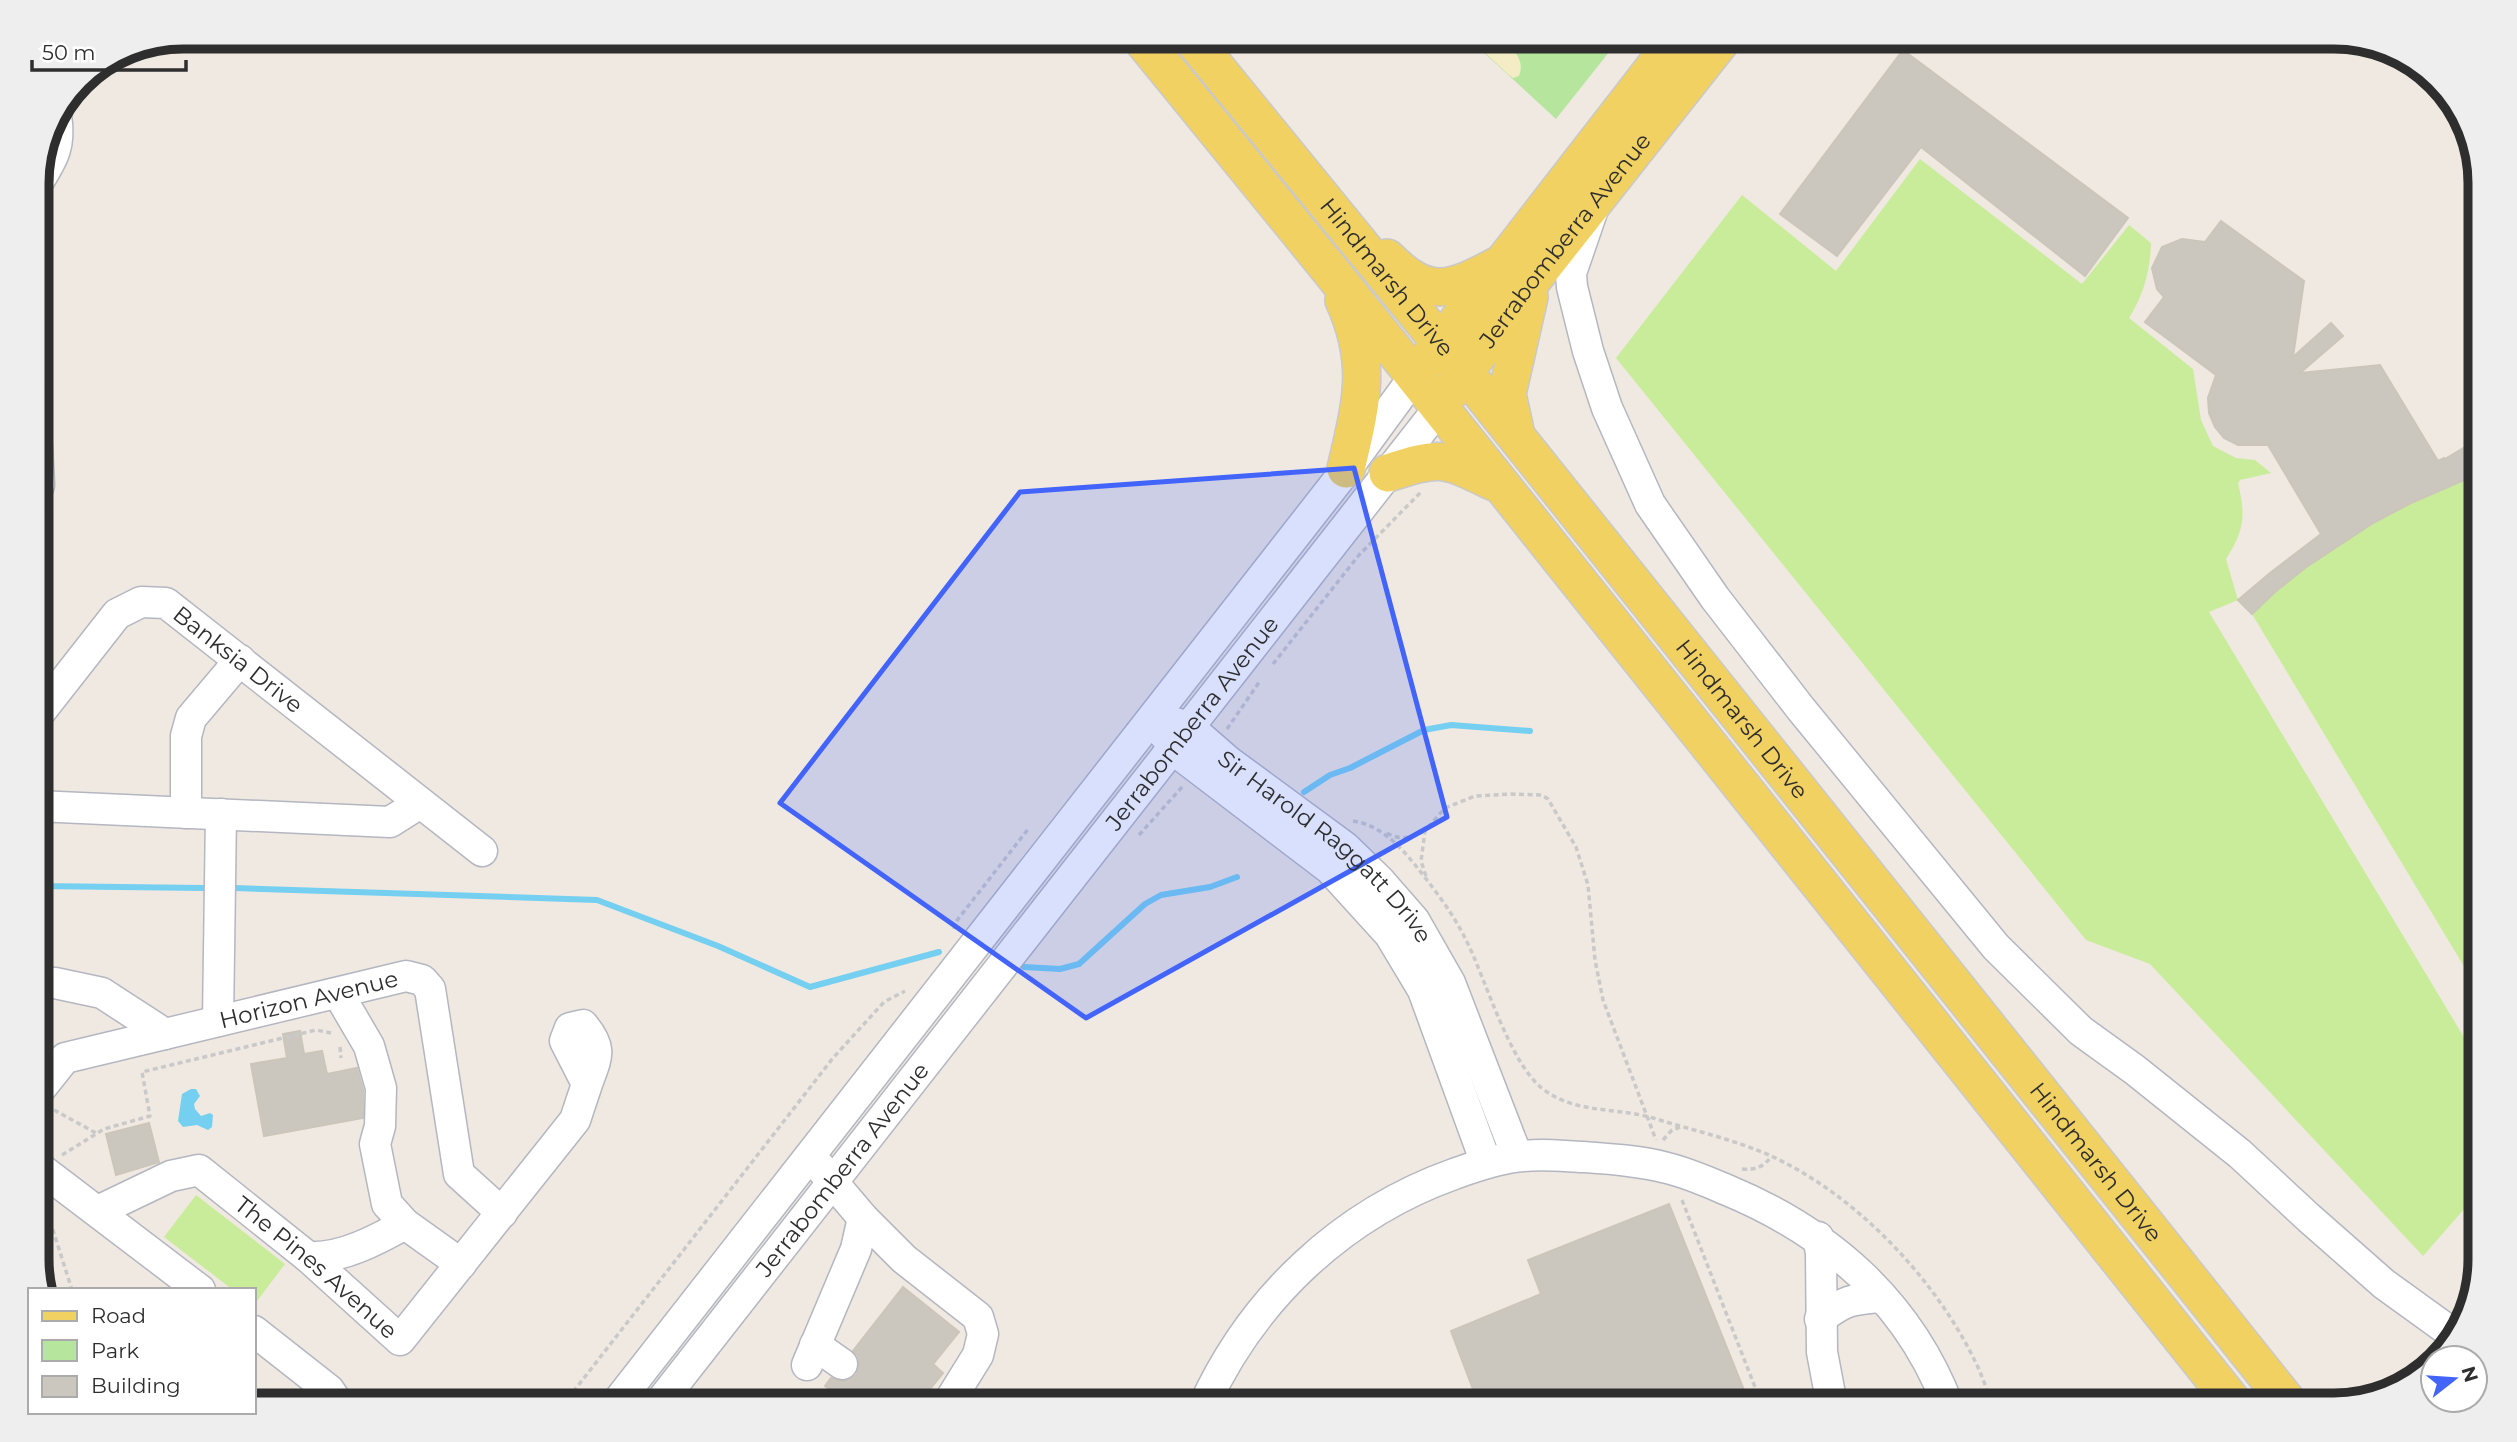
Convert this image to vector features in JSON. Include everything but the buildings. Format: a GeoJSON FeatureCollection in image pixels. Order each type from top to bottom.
{"type":"FeatureCollection","features":[{"type":"Feature","properties":{"kind":"main road","name":"Hindmarsh Drive"},"geometry":{"type":"LineString","coordinates":[[1150,49],[1330,270],[2225,1393]]}},
{"type":"Feature","properties":{"kind":"main road","name":"Hindmarsh Drive"},"geometry":{"type":"LineString","coordinates":[[1201,49],[1465,373],[2280,1393]]}},
{"type":"Feature","properties":{"kind":"main road","name":"Jerrabomberra Avenue"},"geometry":{"type":"LineString","coordinates":[[1439,408],[1465,373],[1518,271],[1670,49]]}},
{"type":"Feature","properties":{"kind":"main road","name":"Jerrabomberra Avenue"},"geometry":{"type":"LineString","coordinates":[[1414,377],[1440,344],[1597,199],[1715,49]]}},
{"type":"Feature","properties":{"kind":"main road"},"geometry":{"type":"LineString","coordinates":[[1299,171],[1404,275],[1415,282],[1433,287],[1456,285],[1518,271],[1507,394],[1517,438]]}},
{"type":"Feature","properties":{"kind":"main road"},"geometry":{"type":"LineString","coordinates":[[1330,270],[1346,303],[1356,333],[1363,384],[1346,469]]}},
{"type":"Feature","properties":{"kind":"main road"},"geometry":{"type":"LineString","coordinates":[[1388,473],[1416,464],[1446,460],[1501,486]]}},
{"type":"Feature","properties":{"kind":"street"},"geometry":{"type":"LineString","coordinates":[[51,162],[56,154],[59,133]]}},
{"type":"Feature","properties":{"kind":"street"},"geometry":{"type":"LineString","coordinates":[[1597,199],[1571,273],[1588,351],[1607,408],[1650,504],[1715,598],[1801,709],[1996,947],[2081,1031],[2135,1070],[2240,1154],[2384,1284],[2447,1330]]}},
{"type":"Feature","properties":{"kind":"street","name":"Jerrabomberra Avenue"},"geometry":{"type":"LineString","coordinates":[[624,1393],[809,1156],[1011,874],[1115,765],[1346,469],[1414,377]]}},
{"type":"Feature","properties":{"kind":"street","name":"Jerrabomberra Avenue"},"geometry":{"type":"LineString","coordinates":[[667,1393],[1439,408]]}},
{"type":"Feature","properties":{"kind":"street","name":"Banksia Drive"},"geometry":{"type":"LineString","coordinates":[[49,701],[117,614],[141,602],[166,603],[482,851]]}},
{"type":"Feature","properties":{"kind":"street"},"geometry":{"type":"LineString","coordinates":[[186,813],[186,736],[191,718],[240,660]]}},
{"type":"Feature","properties":{"kind":"street","name":"Sir Harold Raggatt Drive"},"geometry":{"type":"LineString","coordinates":[[1152,717],[1181,737],[1330,869],[1390,935],[1423,990],[1486,1163]]}},
{"type":"Feature","properties":{"kind":"street","name":"Sir Harold Raggatt Drive"},"geometry":{"type":"LineString","coordinates":[[1181,737],[1228,761],[1345,847],[1414,920],[1450,983],[1517,1156]]}},
{"type":"Feature","properties":{"kind":"street"},"geometry":{"type":"LineString","coordinates":[[1115,765],[1143,785]]}},
{"type":"Feature","properties":{"kind":"street"},"geometry":{"type":"LineString","coordinates":[[49,807],[390,822],[421,803]]}},
{"type":"Feature","properties":{"kind":"street"},"geometry":{"type":"LineString","coordinates":[[218,1021],[221,814]]}},
{"type":"Feature","properties":{"kind":"street","name":"Horizon Avenue"},"geometry":{"type":"LineString","coordinates":[[49,1085],[65,1058],[406,976],[422,980],[430,989],[459,1174],[502,1213]]}},
{"type":"Feature","properties":{"kind":"street"},"geometry":{"type":"LineString","coordinates":[[49,983],[102,993],[165,1034]]}},
{"type":"Feature","properties":{"kind":"street"},"geometry":{"type":"LineString","coordinates":[[338,992],[369,1046],[381,1088],[380,1126],[375,1144],[387,1204],[405,1224],[461,1264]]}},
{"type":"Feature","properties":{"kind":"street","name":"The Pines Avenue"},"geometry":{"type":"LineString","coordinates":[[99,1211],[171,1175],[199,1170],[309,1257],[400,1340],[575,1120],[587,1084]]}},
{"type":"Feature","properties":{"kind":"street"},"geometry":{"type":"LineString","coordinates":[[809,1156],[863,1219],[904,1259],[978,1317],[983,1334],[978,1354],[954,1393]]}},
{"type":"Feature","properties":{"kind":"street"},"geometry":{"type":"LineString","coordinates":[[1210,1393],[1242,1338],[1309,1259],[1378,1209],[1438,1180],[1486,1163],[1517,1156],[1598,1158],[1668,1168],[1780,1214],[1818,1237],[1882,1297],[1922,1353],[1942,1393]]}},
{"type":"Feature","properties":{"kind":"street"},"geometry":{"type":"LineString","coordinates":[[49,1175],[197,1288]]}},
{"type":"Feature","properties":{"kind":"street"},"geometry":{"type":"LineString","coordinates":[[842,1364],[811,1355],[856,1249],[863,1219]]}},
{"type":"Feature","properties":{"kind":"street"},"geometry":{"type":"LineString","coordinates":[[309,1257],[325,1258],[380,1238],[405,1224]]}},
{"type":"Feature","properties":{"kind":"street"},"geometry":{"type":"LineString","coordinates":[[1818,1237],[1821,1254],[1822,1352],[1830,1393]]}},
{"type":"Feature","properties":{"kind":"street"},"geometry":{"type":"LineString","coordinates":[[1820,1319],[1839,1304],[1853,1299],[1882,1297]]}},
{"type":"Feature","properties":{"kind":"street"},"geometry":{"type":"LineString","coordinates":[[256,1333],[329,1393]]}},
{"type":"Feature","properties":{"kind":"path"},"geometry":{"type":"LineString","coordinates":[[1227,730],[1259,681],[1359,555],[1426,488]]}},
{"type":"Feature","properties":{"kind":"path"},"geometry":{"type":"LineString","coordinates":[[1138,837],[1182,786],[1186,785]]}},
{"type":"Feature","properties":{"kind":"path"},"geometry":{"type":"LineString","coordinates":[[1380,830],[1395,838],[1406,838],[1425,831],[1445,808],[1475,796],[1542,795],[1548,799],[1576,847],[1588,885],[1595,960],[1603,1000],[1660,1148],[1666,1135],[1680,1127]]}},
{"type":"Feature","properties":{"kind":"path"},"geometry":{"type":"LineString","coordinates":[[953,935],[955,923],[1011,874],[1029,828]]}},
{"type":"Feature","properties":{"kind":"path"},"geometry":{"type":"LineString","coordinates":[[1425,831],[1422,861],[1426,878],[1466,939],[1522,1068],[1541,1088],[1560,1101],[1588,1109],[1624,1111],[1647,1116],[1738,1143],[1772,1156],[1832,1193],[1863,1216],[1912,1266],[1946,1309],[1976,1362],[1988,1393]]}},
{"type":"Feature","properties":{"kind":"path"},"geometry":{"type":"LineString","coordinates":[[572,1393],[832,1058],[884,1002],[908,990]]}},
{"type":"Feature","properties":{"kind":"path"},"geometry":{"type":"LineString","coordinates":[[49,1163],[104,1129],[150,1116],[142,1073],[316,1030],[333,1034]]}},
{"type":"Feature","properties":{"kind":"path"},"geometry":{"type":"LineString","coordinates":[[339,1042],[341,1058]]}},
{"type":"Feature","properties":{"kind":"path"},"geometry":{"type":"LineString","coordinates":[[49,1104],[97,1134]]}},
{"type":"Feature","properties":{"kind":"path"},"geometry":{"type":"LineString","coordinates":[[1680,1194],[1757,1393]]}},
{"type":"Feature","properties":{"kind":"path"},"geometry":{"type":"LineString","coordinates":[[49,1218],[71,1288]]}},
{"type":"Feature","properties":{"kind":"highlighted area"},"geometry":{"type":"Polygon","coordinates":[[[1354,468],[1447,817],[1086,1018],[780,803],[1020,492],[1354,468]]]}},
{"type":"Feature","properties":{"kind":"green space"},"geometry":{"type":"Polygon","coordinates":[[[1480,49],[1611,49],[1556,119],[1480,49]]]}},
{"type":"Feature","properties":{"kind":"green space"},"geometry":{"type":"Polygon","coordinates":[[[1920,159],[2082,284],[2129,225],[2151,243],[2145,282],[2129,318],[2193,369],[2201,420],[2213,446],[2236,458],[2255,460],[2271,473],[2240,480],[2238,483],[2242,523],[2237,540],[2226,559],[2238,600],[2209,612],[2468,1044],[2468,1205],[2423,1256],[2150,964],[2086,940],[1616,358],[1742,195],[1836,271],[1920,159]]]}},
{"type":"Feature","properties":{"kind":"green space"},"geometry":{"type":"Polygon","coordinates":[[[2468,478],[2468,973],[2252,614],[2302,571],[2356,533],[2468,478]]]}},
{"type":"Feature","properties":{"kind":"green space"},"geometry":{"type":"Polygon","coordinates":[[[196,1195],[285,1264],[256,1302],[256,1288],[230,1288],[164,1237],[196,1195]]]}},
{"type":"Feature","properties":{"kind":"sand"},"geometry":{"type":"Polygon","coordinates":[[[1481,49],[1513,49],[1521,70],[1519,76],[1513,78],[1481,49]]]}},
{"type":"Feature","properties":{"kind":"water"},"geometry":{"type":"Polygon","coordinates":[[[196,1089],[200,1096],[194,1104],[195,1109],[201,1116],[210,1113],[213,1115],[212,1127],[208,1130],[197,1125],[183,1127],[178,1121],[182,1094],[196,1089]]]}},
{"type":"Feature","properties":{"kind":"waterway"},"geometry":{"type":"LineString","coordinates":[[1304,792],[1330,775],[1350,768],[1424,730],[1451,725],[1530,731]]}},
{"type":"Feature","properties":{"kind":"waterway"},"geometry":{"type":"LineString","coordinates":[[1024,967],[1060,969],[1079,964],[1145,904],[1161,895],[1210,887],[1237,877]]}},
{"type":"Feature","properties":{"kind":"waterway"},"geometry":{"type":"LineString","coordinates":[[49,886],[204,888]]}},
{"type":"Feature","properties":{"kind":"waterway"},"geometry":{"type":"LineString","coordinates":[[235,888],[597,900],[718,946],[810,987],[939,952]]}}]}
